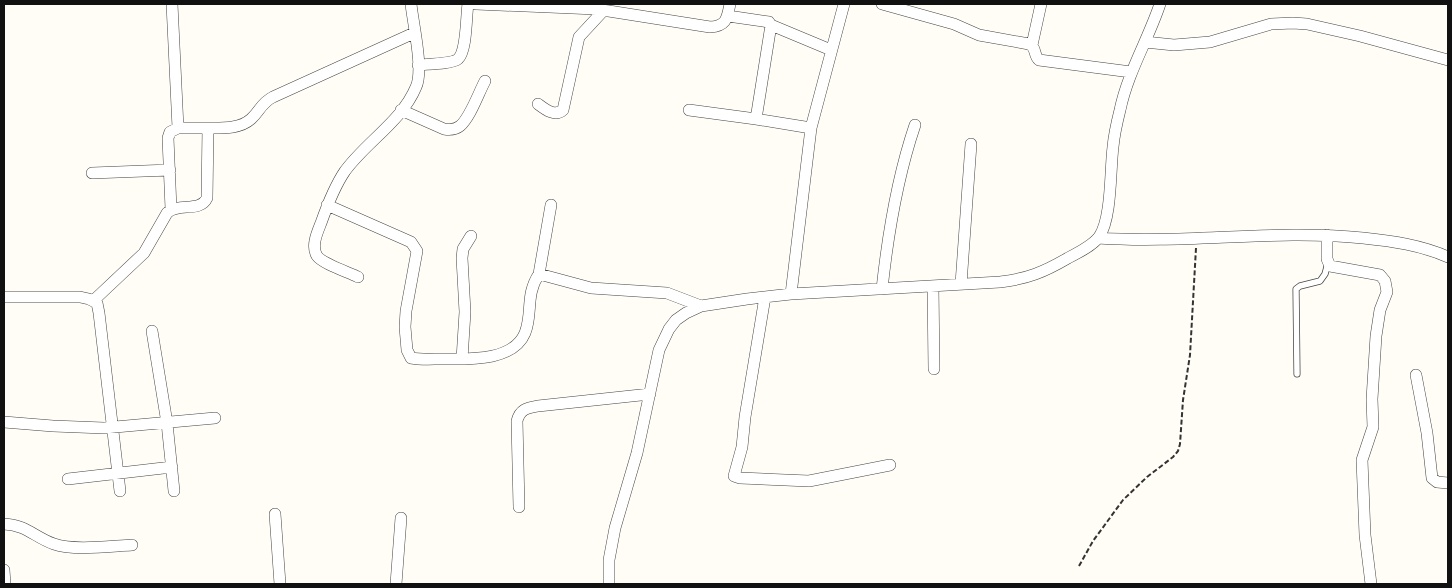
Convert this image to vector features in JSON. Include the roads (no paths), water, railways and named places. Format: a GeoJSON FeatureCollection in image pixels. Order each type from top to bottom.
{"type":"FeatureCollection","features":[{"type":"Feature","properties":{"kind":"street"},"geometry":{"type":"LineString","coordinates":[[172,4],[178,128]]}},
{"type":"Feature","properties":{"kind":"street"},"geometry":{"type":"LineString","coordinates":[[358,277],[321,260],[316,254],[314,247],[316,236],[327,205],[345,171],[401,110],[419,80],[411,4]]}},
{"type":"Feature","properties":{"kind":"street"},"geometry":{"type":"LineString","coordinates":[[418,65],[452,61],[458,58],[463,51],[468,4]]}},
{"type":"Feature","properties":{"kind":"street"},"geometry":{"type":"LineString","coordinates":[[476,4],[577,7],[710,27],[723,24],[729,10],[769,22],[831,50]]}},
{"type":"Feature","properties":{"kind":"street"},"geometry":{"type":"LineString","coordinates":[[791,294],[810,128],[844,4]]}},
{"type":"Feature","properties":{"kind":"street"},"geometry":{"type":"LineString","coordinates":[[882,4],[948,22],[986,36],[1032,45]]}},
{"type":"Feature","properties":{"kind":"street"},"geometry":{"type":"LineString","coordinates":[[1041,4],[1032,45],[1039,60],[1131,72]]}},
{"type":"Feature","properties":{"kind":"street"},"geometry":{"type":"LineString","coordinates":[[609,584],[609,560],[615,528],[637,453],[659,350],[669,329],[676,320],[701,306],[724,302],[791,294],[1000,282],[1034,276],[1056,266],[1098,238],[1102,231],[1110,190],[1113,146],[1118,117],[1131,72],[1160,4]]}},
{"type":"Feature","properties":{"kind":"street"},"geometry":{"type":"LineString","coordinates":[[538,104],[552,112],[559,113],[563,110],[579,36],[604,10]]}},
{"type":"Feature","properties":{"kind":"street"},"geometry":{"type":"LineString","coordinates":[[1145,42],[1174,44],[1210,42],[1271,24],[1293,23],[1307,24],[1351,34],[1448,60]]}},
{"type":"Feature","properties":{"kind":"street"},"geometry":{"type":"LineString","coordinates":[[756,119],[771,24]]}},
{"type":"Feature","properties":{"kind":"street"},"geometry":{"type":"LineString","coordinates":[[171,209],[168,138],[170,132],[178,128],[233,127],[242,124],[251,119],[264,101],[414,32]]}},
{"type":"Feature","properties":{"kind":"street"},"geometry":{"type":"LineString","coordinates":[[401,110],[444,129],[452,130],[458,128],[464,122],[485,80]]}},
{"type":"Feature","properties":{"kind":"street"},"geometry":{"type":"LineString","coordinates":[[689,110],[810,128]]}},
{"type":"Feature","properties":{"kind":"street"},"geometry":{"type":"LineString","coordinates":[[882,289],[886,246],[891,220],[904,158],[915,125]]}},
{"type":"Feature","properties":{"kind":"street"},"geometry":{"type":"LineString","coordinates":[[92,301],[144,252],[171,209],[199,206],[205,203],[207,198],[208,128]]}},
{"type":"Feature","properties":{"kind":"street"},"geometry":{"type":"LineString","coordinates":[[962,284],[971,144]]}},
{"type":"Feature","properties":{"kind":"street"},"geometry":{"type":"LineString","coordinates":[[92,173],[170,170]]}},
{"type":"Feature","properties":{"kind":"street"},"geometry":{"type":"LineString","coordinates":[[327,205],[411,242],[415,246],[417,251],[406,311],[406,350],[411,358],[415,359],[490,357],[511,349],[519,343],[525,334],[530,290],[539,274],[550,205]]}},
{"type":"Feature","properties":{"kind":"street"},"geometry":{"type":"LineString","coordinates":[[1098,238],[1144,240],[1277,234],[1327,235],[1402,243],[1448,257]]}},
{"type":"Feature","properties":{"kind":"street"},"geometry":{"type":"LineString","coordinates":[[1327,235],[1328,263],[1338,268],[1380,275],[1387,287],[1380,310],[1376,336],[1372,399],[1373,427],[1362,460],[1365,535],[1371,584]]}},
{"type":"Feature","properties":{"kind":"street"},"geometry":{"type":"LineString","coordinates":[[462,359],[465,312],[462,258],[464,249],[471,236]]}},
{"type":"Feature","properties":{"kind":"street"},"geometry":{"type":"LineString","coordinates":[[539,274],[591,288],[667,293],[701,306]]}},
{"type":"Feature","properties":{"kind":"street"},"geometry":{"type":"LineString","coordinates":[[933,286],[934,369]]}},
{"type":"Feature","properties":{"kind":"street"},"geometry":{"type":"LineString","coordinates":[[4,297],[80,297],[96,303],[100,314],[120,491]]}},
{"type":"Feature","properties":{"kind":"street"},"geometry":{"type":"LineString","coordinates":[[765,297],[742,447],[734,476],[740,478],[809,481],[890,465]]}},
{"type":"Feature","properties":{"kind":"street"},"geometry":{"type":"LineString","coordinates":[[152,331],[167,423],[174,491]]}},
{"type":"Feature","properties":{"kind":"street"},"geometry":{"type":"LineString","coordinates":[[1416,376],[1427,434],[1432,478],[1436,482],[1448,483]]}},
{"type":"Feature","properties":{"kind":"street"},"geometry":{"type":"LineString","coordinates":[[519,507],[517,421],[519,414],[526,408],[538,406],[650,394]]}},
{"type":"Feature","properties":{"kind":"street"},"geometry":{"type":"LineString","coordinates":[[4,422],[80,428],[113,428],[215,418]]}},
{"type":"Feature","properties":{"kind":"street"},"geometry":{"type":"LineString","coordinates":[[68,479],[172,467]]}},
{"type":"Feature","properties":{"kind":"street"},"geometry":{"type":"LineString","coordinates":[[274,514],[280,584]]}},
{"type":"Feature","properties":{"kind":"street"},"geometry":{"type":"LineString","coordinates":[[396,584],[401,518]]}},
{"type":"Feature","properties":{"kind":"street"},"geometry":{"type":"LineString","coordinates":[[4,524],[14,524],[26,528],[54,544],[67,547],[132,545]]}},
{"type":"Feature","properties":{"kind":"street"},"geometry":{"type":"LineString","coordinates":[[4,570],[5,584]]}},
{"type":"Feature","properties":{"kind":"lane"},"geometry":{"type":"LineString","coordinates":[[1297,374],[1296,290],[1300,286],[1320,281],[1325,274],[1328,263]]}}]}
